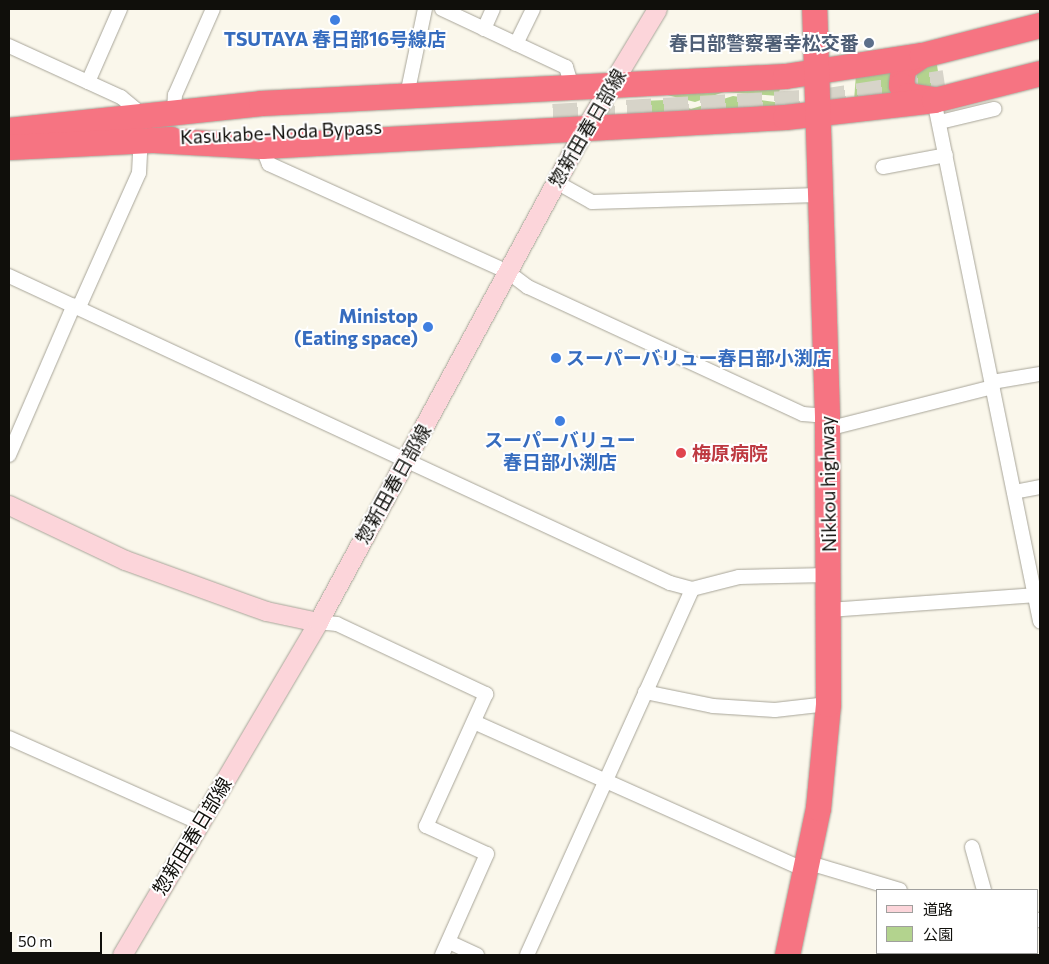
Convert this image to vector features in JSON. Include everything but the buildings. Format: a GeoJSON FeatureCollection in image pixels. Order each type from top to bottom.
{"type":"FeatureCollection","features":[{"type":"Feature","properties":{"kind":"highway","name":"Nikkou highway"},"geometry":{"type":"LineString","coordinates":[[787,955],[806,866],[826,756],[828,704],[827,423],[819,195],[818,72],[814,9]]}},
{"type":"Feature","properties":{"kind":"highway"},"geometry":{"type":"LineString","coordinates":[[936,85],[1040,25]]}},
{"type":"Feature","properties":{"kind":"highway"},"geometry":{"type":"LineString","coordinates":[[936,85],[1040,40]]}},
{"type":"Feature","properties":{"kind":"highway"},"geometry":{"type":"LineString","coordinates":[[147,140],[262,146],[584,130],[818,114],[936,85],[1040,55]]}},
{"type":"Feature","properties":{"kind":"highway"},"geometry":{"type":"LineString","coordinates":[[9,131],[141,114],[407,95],[610,87],[818,72],[936,85],[1040,73]]}},
{"type":"Feature","properties":{"kind":"highway","name":"Kasukabe-Noda Bypass"},"geometry":{"type":"LineString","coordinates":[[9,131],[552,108],[147,140],[9,147]]}},
{"type":"Feature","properties":{"kind":"main road","name":"惣新田春日部線"},"geometry":{"type":"LineString","coordinates":[[122,955],[318,622],[584,130],[656,9]]}},
{"type":"Feature","properties":{"kind":"main road"},"geometry":{"type":"LineString","coordinates":[[9,505],[125,560],[266,611],[318,622]]}},
{"type":"Feature","properties":{"kind":"street"},"geometry":{"type":"LineString","coordinates":[[88,82],[120,9]]}},
{"type":"Feature","properties":{"kind":"street"},"geometry":{"type":"LineString","coordinates":[[174,112],[175,95],[213,9]]}},
{"type":"Feature","properties":{"kind":"street"},"geometry":{"type":"LineString","coordinates":[[407,95],[425,9]]}},
{"type":"Feature","properties":{"kind":"street"},"geometry":{"type":"LineString","coordinates":[[442,9],[566,67],[572,87]]}},
{"type":"Feature","properties":{"kind":"street"},"geometry":{"type":"LineString","coordinates":[[484,29],[494,9]]}},
{"type":"Feature","properties":{"kind":"street"},"geometry":{"type":"LineString","coordinates":[[516,44],[533,9]]}},
{"type":"Feature","properties":{"kind":"street"},"geometry":{"type":"LineString","coordinates":[[9,46],[121,97],[141,114]]}},
{"type":"Feature","properties":{"kind":"street"},"geometry":{"type":"LineString","coordinates":[[936,85],[994,109]]}},
{"type":"Feature","properties":{"kind":"street"},"geometry":{"type":"LineString","coordinates":[[936,85],[946,155],[1014,492],[1038,596],[1040,621]]}},
{"type":"Feature","properties":{"kind":"street"},"geometry":{"type":"LineString","coordinates":[[9,455],[76,306],[139,173],[147,140]]}},
{"type":"Feature","properties":{"kind":"street"},"geometry":{"type":"LineString","coordinates":[[262,146],[269,164],[508,272],[528,287],[803,414],[827,423],[1040,374]]}},
{"type":"Feature","properties":{"kind":"street"},"geometry":{"type":"LineString","coordinates":[[883,167],[946,155]]}},
{"type":"Feature","properties":{"kind":"street"},"geometry":{"type":"LineString","coordinates":[[556,182],[592,202],[819,195]]}},
{"type":"Feature","properties":{"kind":"street"},"geometry":{"type":"LineString","coordinates":[[9,276],[408,458],[670,583],[692,589],[739,577],[829,575]]}},
{"type":"Feature","properties":{"kind":"street"},"geometry":{"type":"LineString","coordinates":[[1014,492],[1040,487]]}},
{"type":"Feature","properties":{"kind":"street"},"geometry":{"type":"LineString","coordinates":[[527,955],[692,589]]}},
{"type":"Feature","properties":{"kind":"street"},"geometry":{"type":"LineString","coordinates":[[829,610],[1038,596]]}},
{"type":"Feature","properties":{"kind":"street"},"geometry":{"type":"LineString","coordinates":[[318,622],[337,624],[486,694],[426,826],[487,854],[442,955]]}},
{"type":"Feature","properties":{"kind":"street"},"geometry":{"type":"LineString","coordinates":[[645,692],[713,706],[775,710],[828,704]]}},
{"type":"Feature","properties":{"kind":"street"},"geometry":{"type":"LineString","coordinates":[[474,722],[604,782],[806,866],[896,889]]}},
{"type":"Feature","properties":{"kind":"street"},"geometry":{"type":"LineString","coordinates":[[9,738],[200,823]]}},
{"type":"Feature","properties":{"kind":"street"},"geometry":{"type":"LineString","coordinates":[[972,847],[984,889]]}},
{"type":"Feature","properties":{"kind":"street"},"geometry":{"type":"LineString","coordinates":[[449,942],[477,955]]}},
{"type":"Feature","properties":{"kind":"green space"},"geometry":{"type":"Polygon","coordinates":[[[936,59],[941,90],[913,91],[909,70],[936,59]]]}},
{"type":"Feature","properties":{"kind":"green space"},"geometry":{"type":"Polygon","coordinates":[[[890,67],[893,93],[854,101],[856,74],[890,67]]]}},
{"type":"Feature","properties":{"kind":"green space"},"geometry":{"type":"Polygon","coordinates":[[[781,85],[778,96],[724,92],[695,102],[659,93],[781,85]]]}},
{"type":"Feature","properties":{"kind":"green space"},"geometry":{"type":"Polygon","coordinates":[[[733,96],[782,103],[782,111],[628,117],[642,101],[665,100],[691,109],[733,96]]]}},
{"type":"Feature","properties":{"kind":"tunnel"},"geometry":{"type":"LineString","coordinates":[[553,116],[821,101],[945,82]]}},
{"type":"Feature","properties":{"kind":"place","name":"TSUTAYA 春日部16号線店"},"geometry":{"type":"Point","coordinates":[335,20]}},
{"type":"Feature","properties":{"kind":"place","name":"春日部警察署幸松交番"},"geometry":{"type":"Point","coordinates":[869,43]}},
{"type":"Feature","properties":{"kind":"place","name":"Ministop (Eating space)"},"geometry":{"type":"Point","coordinates":[428,327]}},
{"type":"Feature","properties":{"kind":"place","name":"スーパーバリュー春日部小渕店"},"geometry":{"type":"Point","coordinates":[556,358]}},
{"type":"Feature","properties":{"kind":"place","name":"スーパーバリュー 春日部小渕店"},"geometry":{"type":"Point","coordinates":[560,421]}},
{"type":"Feature","properties":{"kind":"place","name":"梅原病院"},"geometry":{"type":"Point","coordinates":[681,453]}}]}
